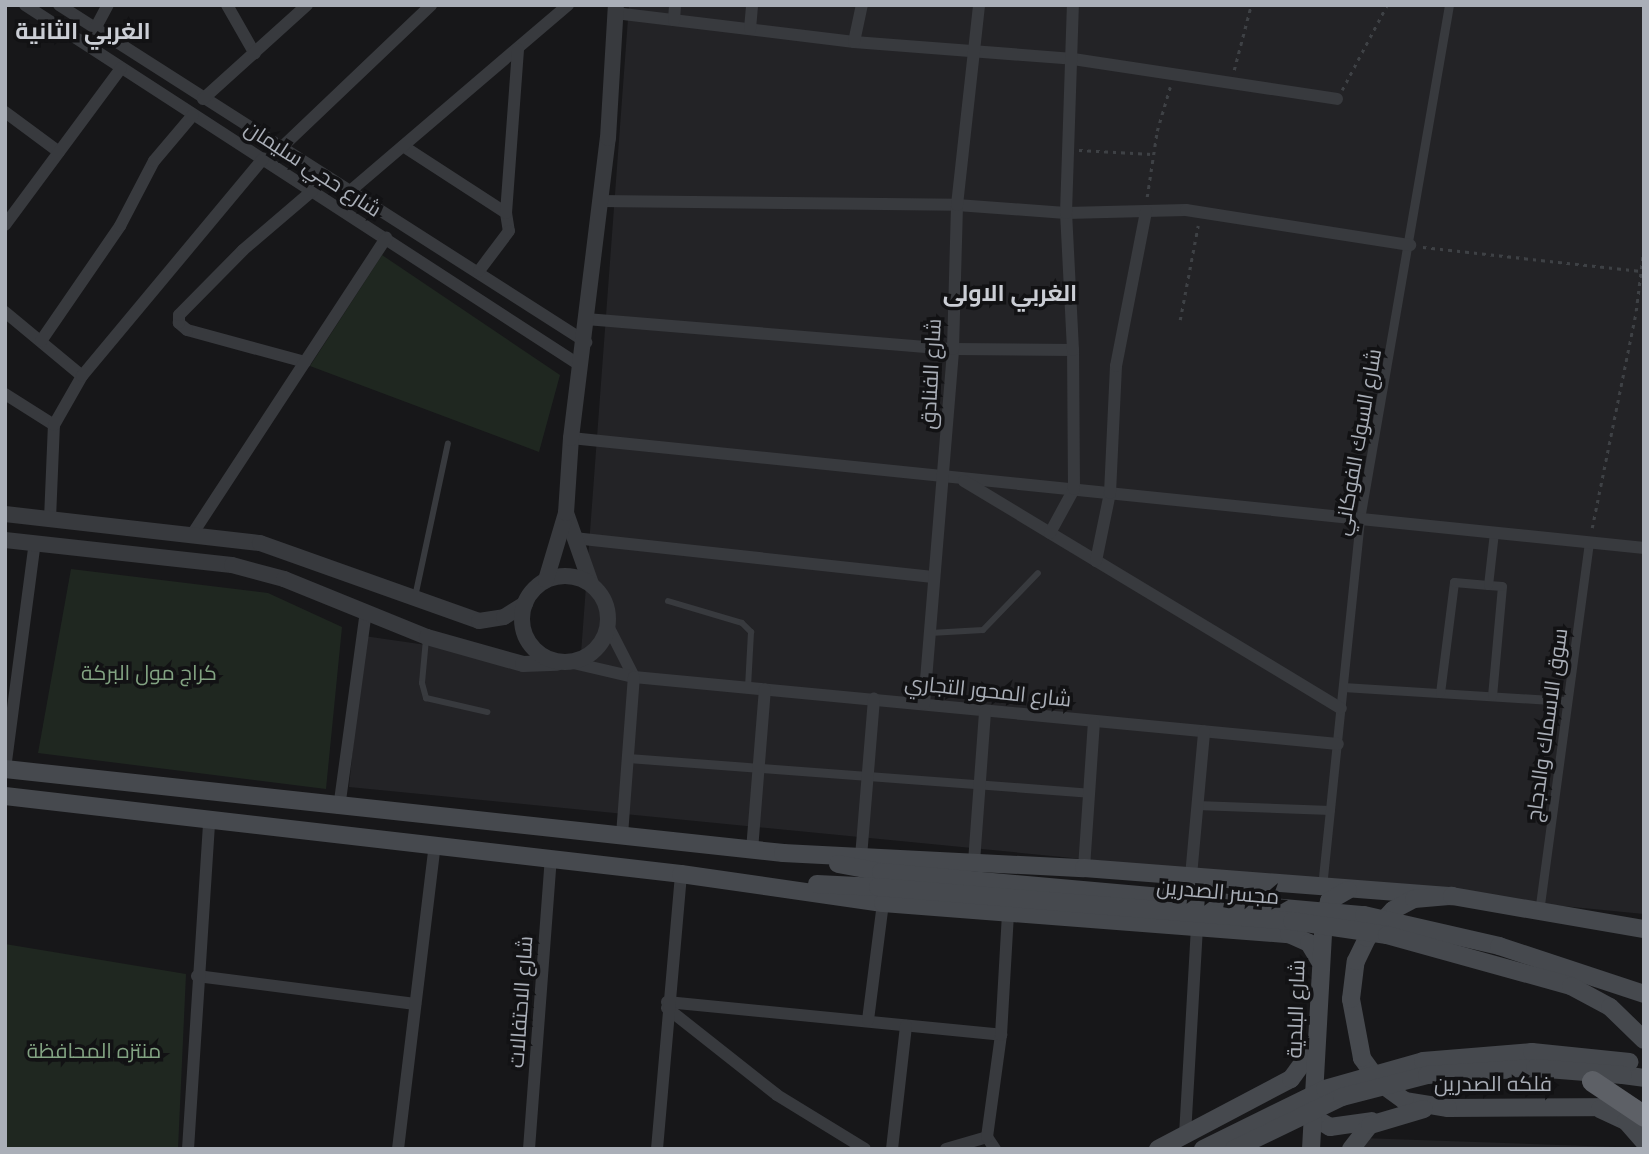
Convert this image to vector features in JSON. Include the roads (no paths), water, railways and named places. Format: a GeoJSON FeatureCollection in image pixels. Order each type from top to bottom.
{"type":"FeatureCollection","features":[{"type":"Feature","properties":{"kind":"highway"},"geometry":{"type":"LineString","coordinates":[[1592,1081],[1644,1116]]}},
{"type":"Feature","properties":{"kind":"main road"},"geometry":{"type":"LineString","coordinates":[[5,769],[339,808],[783,853],[1084,868],[1452,896]]}},
{"type":"Feature","properties":{"kind":"main road","name":"مجسر الصدرين"},"geometry":{"type":"LineString","coordinates":[[5,796],[761,884],[881,887],[1364,915],[1499,946],[1644,994]]}},
{"type":"Feature","properties":{"kind":"main road","name":"مجسر الصدرين"},"geometry":{"type":"LineString","coordinates":[[783,853],[881,887],[1292,921],[1387,935],[1571,986],[1610,1007],[1644,1040]]}},
{"type":"Feature","properties":{"kind":"main road"},"geometry":{"type":"LineString","coordinates":[[1243,880],[1262,885],[1272,904],[1267,924],[1244,930]]}},
{"type":"Feature","properties":{"kind":"main road"},"geometry":{"type":"LineString","coordinates":[[881,887],[1008,913],[1296,936],[1309,943],[1320,961]]}},
{"type":"Feature","properties":{"kind":"main road","name":"شارع البلدية"},"geometry":{"type":"LineString","coordinates":[[1311,1149],[1319,1029],[1320,961],[1329,901],[1335,894],[1355,889]]}},
{"type":"Feature","properties":{"kind":"main road","name":"فلكه الصدرين"},"geometry":{"type":"LineString","coordinates":[[1644,929],[1452,896],[1414,899],[1383,918],[1361,949],[1351,999],[1358,1048],[1380,1083],[1405,1101],[1448,1108],[1644,1107]]}},
{"type":"Feature","properties":{"kind":"main road"},"geometry":{"type":"LineString","coordinates":[[1158,1149],[1291,1079],[1310,1059],[1319,1029]]}},
{"type":"Feature","properties":{"kind":"main road"},"geometry":{"type":"LineString","coordinates":[[1203,1149],[1325,1089],[1423,1061],[1532,1052],[1644,1064]]}},
{"type":"Feature","properties":{"kind":"main road"},"geometry":{"type":"LineString","coordinates":[[1234,1149],[1342,1097],[1427,1075],[1535,1068],[1644,1078]]}},
{"type":"Feature","properties":{"kind":"main road"},"geometry":{"type":"LineString","coordinates":[[1314,1097],[1318,1120],[1330,1127],[1448,1108]]}},
{"type":"Feature","properties":{"kind":"main road"},"geometry":{"type":"LineString","coordinates":[[1580,1106],[1613,1113],[1644,1142]]}},
{"type":"Feature","properties":{"kind":"main road"},"geometry":{"type":"LineString","coordinates":[[1351,1149],[1370,1125],[1391,1116]]}},
{"type":"Feature","properties":{"kind":"street","name":"شارع حجي سليمان"},"geometry":{"type":"LineString","coordinates":[[25,5],[581,366]]}},
{"type":"Feature","properties":{"kind":"street","name":"شارع حجي سليمان"},"geometry":{"type":"LineString","coordinates":[[59,5],[280,149],[479,271],[586,342]]}},
{"type":"Feature","properties":{"kind":"street"},"geometry":{"type":"LineString","coordinates":[[95,29],[108,5]]}},
{"type":"Feature","properties":{"kind":"street"},"geometry":{"type":"LineString","coordinates":[[227,5],[254,54]]}},
{"type":"Feature","properties":{"kind":"street"},"geometry":{"type":"LineString","coordinates":[[203,99],[307,5]]}},
{"type":"Feature","properties":{"kind":"street"},"geometry":{"type":"LineString","coordinates":[[280,149],[431,5]]}},
{"type":"Feature","properties":{"kind":"street"},"geometry":{"type":"LineString","coordinates":[[349,192],[569,5]]}},
{"type":"Feature","properties":{"kind":"street"},"geometry":{"type":"LineString","coordinates":[[674,20],[675,5]]}},
{"type":"Feature","properties":{"kind":"street"},"geometry":{"type":"LineString","coordinates":[[750,29],[752,5]]}},
{"type":"Feature","properties":{"kind":"street"},"geometry":{"type":"LineString","coordinates":[[854,42],[862,5]]}},
{"type":"Feature","properties":{"kind":"street","name":"شارع الفنادق"},"geometry":{"type":"LineString","coordinates":[[924,704],[953,349],[957,205],[979,5]]}},
{"type":"Feature","properties":{"kind":"street"},"geometry":{"type":"LineString","coordinates":[[1050,533],[1074,489],[1073,350],[1066,213],[1073,5]]}},
{"type":"Feature","properties":{"kind":"street","name":"شارع السوك الفوكاني"},"geometry":{"type":"LineString","coordinates":[[1322,887],[1360,519],[1410,245],[1449,5]]}},
{"type":"Feature","properties":{"kind":"street"},"geometry":{"type":"LineString","coordinates":[[5,514],[260,542],[479,621],[504,617],[525,604],[547,580],[566,513],[571,438],[586,342],[616,9],[674,20],[854,42],[1073,59],[1231,80],[1338,99]]}},
{"type":"Feature","properties":{"kind":"street"},"geometry":{"type":"LineString","coordinates":[[479,271],[509,231],[506,213],[518,48]]}},
{"type":"Feature","properties":{"kind":"street"},"geometry":{"type":"LineString","coordinates":[[5,225],[121,68]]}},
{"type":"Feature","properties":{"kind":"street"},"geometry":{"type":"LineString","coordinates":[[5,112],[59,152]]}},
{"type":"Feature","properties":{"kind":"street"},"geometry":{"type":"LineString","coordinates":[[41,341],[121,226],[154,162],[193,115]]}},
{"type":"Feature","properties":{"kind":"street"},"geometry":{"type":"LineString","coordinates":[[403,146],[506,213]]}},
{"type":"Feature","properties":{"kind":"street"},"geometry":{"type":"LineString","coordinates":[[50,519],[54,425],[82,376],[263,159]]}},
{"type":"Feature","properties":{"kind":"street"},"geometry":{"type":"LineString","coordinates":[[305,362],[187,330],[179,323],[179,315],[243,250],[312,191]]}},
{"type":"Feature","properties":{"kind":"street"},"geometry":{"type":"LineString","coordinates":[[599,201],[957,205],[1066,213],[1201,212],[1410,245]]}},
{"type":"Feature","properties":{"kind":"street"},"geometry":{"type":"LineString","coordinates":[[1096,561],[1110,493],[1116,366],[1146,211]]}},
{"type":"Feature","properties":{"kind":"street"},"geometry":{"type":"LineString","coordinates":[[193,533],[386,238]]}},
{"type":"Feature","properties":{"kind":"street"},"geometry":{"type":"LineString","coordinates":[[5,312],[82,376]]}},
{"type":"Feature","properties":{"kind":"street"},"geometry":{"type":"LineString","coordinates":[[586,319],[953,349],[1073,350]]}},
{"type":"Feature","properties":{"kind":"street"},"geometry":{"type":"LineString","coordinates":[[5,394],[54,425]]}},
{"type":"Feature","properties":{"kind":"street"},"geometry":{"type":"LineString","coordinates":[[571,438],[1644,548]]}},
{"type":"Feature","properties":{"kind":"street"},"geometry":{"type":"LineString","coordinates":[[960,479],[1340,708]]}},
{"type":"Feature","properties":{"kind":"street"},"geometry":{"type":"LineString","coordinates":[[5,540],[232,565],[284,579],[427,637],[523,664],[563,663],[596,650],[608,626],[608,610],[591,584],[566,513]]}},
{"type":"Feature","properties":{"kind":"street"},"geometry":{"type":"LineString","coordinates":[[1488,585],[1494,532]]}},
{"type":"Feature","properties":{"kind":"street"},"geometry":{"type":"LineString","coordinates":[[574,538],[933,577]]}},
{"type":"Feature","properties":{"kind":"street"},"geometry":{"type":"LineString","coordinates":[[5,769],[36,542]]}},
{"type":"Feature","properties":{"kind":"street","name":"سوق الاسماك والدجاج"},"geometry":{"type":"LineString","coordinates":[[1539,912],[1589,542]]}},
{"type":"Feature","properties":{"kind":"street"},"geometry":{"type":"LineString","coordinates":[[547,580],[569,577],[591,584]]}},
{"type":"Feature","properties":{"kind":"street"},"geometry":{"type":"LineString","coordinates":[[1440,693],[1454,582],[1502,586],[1492,696]]}},
{"type":"Feature","properties":{"kind":"street"},"geometry":{"type":"LineString","coordinates":[[525,604],[524,632],[530,645],[563,663]]}},
{"type":"Feature","properties":{"kind":"street"},"geometry":{"type":"LineString","coordinates":[[339,808],[366,611]]}},
{"type":"Feature","properties":{"kind":"street"},"geometry":{"type":"LineString","coordinates":[[608,626],[634,677],[622,835]]}},
{"type":"Feature","properties":{"kind":"street","name":"شارع المحور التجاري"},"geometry":{"type":"LineString","coordinates":[[563,663],[634,677],[1338,744]]}},
{"type":"Feature","properties":{"kind":"street"},"geometry":{"type":"LineString","coordinates":[[1343,687],[1567,701]]}},
{"type":"Feature","properties":{"kind":"street"},"geometry":{"type":"LineString","coordinates":[[752,850],[765,690]]}},
{"type":"Feature","properties":{"kind":"street"},"geometry":{"type":"LineString","coordinates":[[861,857],[874,699]]}},
{"type":"Feature","properties":{"kind":"street"},"geometry":{"type":"LineString","coordinates":[[974,862],[985,712]]}},
{"type":"Feature","properties":{"kind":"street"},"geometry":{"type":"LineString","coordinates":[[1084,868],[1094,722]]}},
{"type":"Feature","properties":{"kind":"street"},"geometry":{"type":"LineString","coordinates":[[1191,876],[1205,732]]}},
{"type":"Feature","properties":{"kind":"street"},"geometry":{"type":"LineString","coordinates":[[628,758],[1088,793]]}},
{"type":"Feature","properties":{"kind":"street"},"geometry":{"type":"LineString","coordinates":[[1196,805],[1329,810]]}},
{"type":"Feature","properties":{"kind":"street"},"geometry":{"type":"LineString","coordinates":[[188,1149],[209,821]]}},
{"type":"Feature","properties":{"kind":"street"},"geometry":{"type":"LineString","coordinates":[[398,1149],[435,845]]}},
{"type":"Feature","properties":{"kind":"street","name":"شارع الاحتفالات"},"geometry":{"type":"LineString","coordinates":[[529,1149],[551,859]]}},
{"type":"Feature","properties":{"kind":"street"},"geometry":{"type":"LineString","coordinates":[[657,1149],[667,1005],[681,874]]}},
{"type":"Feature","properties":{"kind":"street"},"geometry":{"type":"LineString","coordinates":[[868,1020],[881,887]]}},
{"type":"Feature","properties":{"kind":"street"},"geometry":{"type":"LineString","coordinates":[[995,1149],[987,1137],[1001,1035],[1008,913]]}},
{"type":"Feature","properties":{"kind":"street"},"geometry":{"type":"LineString","coordinates":[[1185,1135],[1197,926]]}},
{"type":"Feature","properties":{"kind":"street"},"geometry":{"type":"LineString","coordinates":[[197,976],[415,1004]]}},
{"type":"Feature","properties":{"kind":"street"},"geometry":{"type":"LineString","coordinates":[[667,1005],[868,1020],[1001,1035]]}},
{"type":"Feature","properties":{"kind":"street"},"geometry":{"type":"LineString","coordinates":[[667,1005],[777,1095],[865,1149]]}},
{"type":"Feature","properties":{"kind":"street"},"geometry":{"type":"LineString","coordinates":[[892,1149],[906,1026]]}},
{"type":"Feature","properties":{"kind":"street"},"geometry":{"type":"LineString","coordinates":[[946,1149],[987,1137]]}},
{"type":"Feature","properties":{"kind":"lane"},"geometry":{"type":"LineString","coordinates":[[414,598],[449,443]]}},
{"type":"Feature","properties":{"kind":"lane"},"geometry":{"type":"LineString","coordinates":[[930,633],[983,630],[1038,573]]}},
{"type":"Feature","properties":{"kind":"lane"},"geometry":{"type":"LineString","coordinates":[[668,601],[742,623],[751,632],[748,688]]}},
{"type":"Feature","properties":{"kind":"lane"},"geometry":{"type":"LineString","coordinates":[[427,637],[422,683],[426,698],[487,712]]}},
{"type":"Feature","properties":{"kind":"district","name":"الغربي الثانية"},"geometry":{"type":"Point","coordinates":[83,32]}},
{"type":"Feature","properties":{"kind":"district","name":"الغربي الاولى"},"geometry":{"type":"Point","coordinates":[1010,294]}},
{"type":"Feature","properties":{"kind":"park label","name":"كراج مول البركة"},"geometry":{"type":"Point","coordinates":[149,673]}},
{"type":"Feature","properties":{"kind":"park label","name":"منتزه المحافظة"},"geometry":{"type":"Point","coordinates":[94,1051]}}]}
